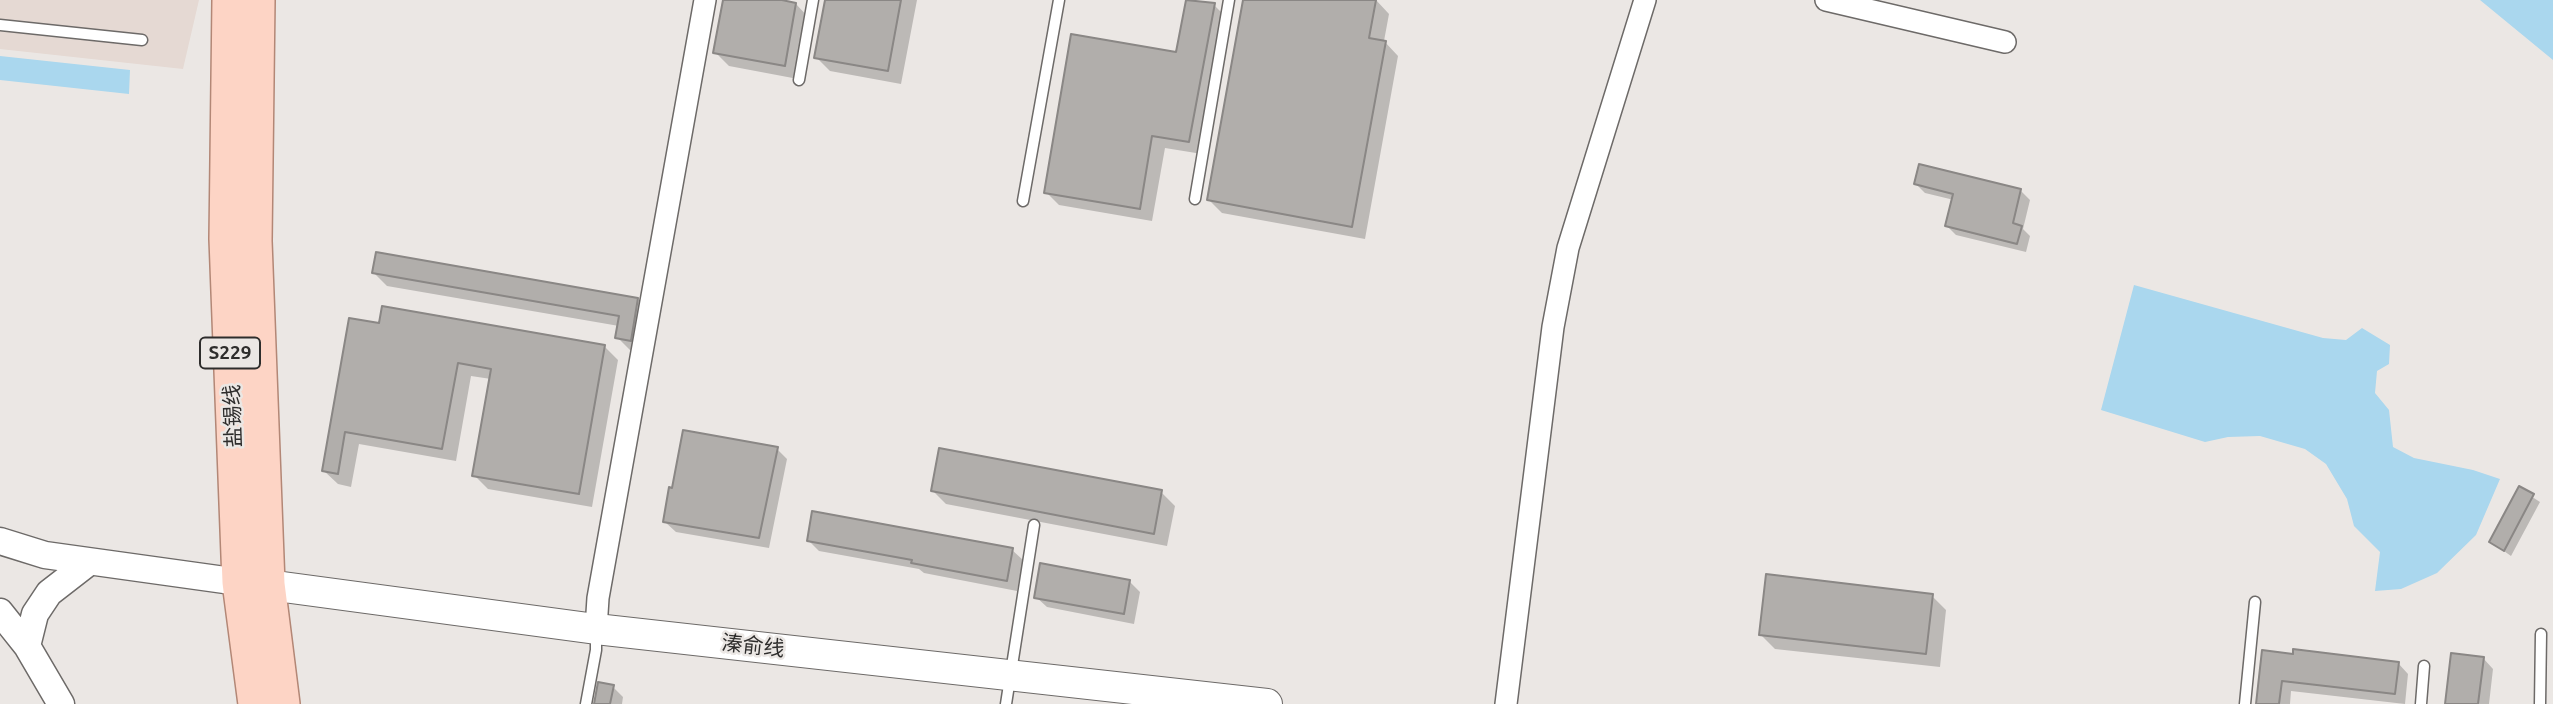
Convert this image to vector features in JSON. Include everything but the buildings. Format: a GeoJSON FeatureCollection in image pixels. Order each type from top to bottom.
{"type":"FeatureCollection","features":[{"type":"Feature","properties":{"kind":"main road","name":"盐锡线"},"geometry":{"type":"LineString","coordinates":[[229,0],[226,239],[253,583],[283,704]]}},
{"type":"Feature","properties":{"kind":"main road","name":"盐锡线"},"geometry":{"type":"LineString","coordinates":[[256,704],[253,583],[258,0]]}},
{"type":"Feature","properties":{"kind":"main road","name":"溱俞线"},"geometry":{"type":"LineString","coordinates":[[253,583],[596,629],[1009,674],[1159,698],[1267,704]]}},
{"type":"Feature","properties":{"kind":"street"},"geometry":{"type":"LineString","coordinates":[[596,629],[598,598],[705,0]]}},
{"type":"Feature","properties":{"kind":"street"},"geometry":{"type":"LineString","coordinates":[[1506,704],[1553,327],[1568,248],[1645,0]]}},
{"type":"Feature","properties":{"kind":"street"},"geometry":{"type":"LineString","coordinates":[[1826,0],[2005,42]]}},
{"type":"Feature","properties":{"kind":"street"},"geometry":{"type":"LineString","coordinates":[[0,541],[45,555],[253,583]]}},
{"type":"Feature","properties":{"kind":"street"},"geometry":{"type":"LineString","coordinates":[[26,646],[35,614],[49,593],[89,562]]}},
{"type":"Feature","properties":{"kind":"street"},"geometry":{"type":"LineString","coordinates":[[0,612],[26,646],[61,704]]}},
{"type":"Feature","properties":{"kind":"lane"},"geometry":{"type":"LineString","coordinates":[[799,80],[813,0]]}},
{"type":"Feature","properties":{"kind":"lane"},"geometry":{"type":"LineString","coordinates":[[1023,201],[1059,0]]}},
{"type":"Feature","properties":{"kind":"lane"},"geometry":{"type":"LineString","coordinates":[[1195,199],[1229,0]]}},
{"type":"Feature","properties":{"kind":"lane"},"geometry":{"type":"LineString","coordinates":[[0,24],[142,40]]}},
{"type":"Feature","properties":{"kind":"lane"},"geometry":{"type":"LineString","coordinates":[[1006,704],[1034,525]]}},
{"type":"Feature","properties":{"kind":"lane"},"geometry":{"type":"LineString","coordinates":[[2245,704],[2255,602]]}},
{"type":"Feature","properties":{"kind":"lane"},"geometry":{"type":"LineString","coordinates":[[586,704],[596,650],[596,629]]}},
{"type":"Feature","properties":{"kind":"lane"},"geometry":{"type":"LineString","coordinates":[[2540,704],[2542,634]]}},
{"type":"Feature","properties":{"kind":"lane"},"geometry":{"type":"LineString","coordinates":[[2421,704],[2424,666]]}},
{"type":"Feature","properties":{"kind":"shaded area"},"geometry":{"type":"Polygon","coordinates":[[[0,0],[199,0],[183,69],[0,49],[0,0]]]}},
{"type":"Feature","properties":{"kind":"water"},"geometry":{"type":"Polygon","coordinates":[[[2480,0],[2553,0],[2553,60],[2480,0]]]}},
{"type":"Feature","properties":{"kind":"water"},"geometry":{"type":"Polygon","coordinates":[[[0,56],[130,70],[129,94],[0,80],[0,56]]]}},
{"type":"Feature","properties":{"kind":"water"},"geometry":{"type":"Polygon","coordinates":[[[2134,285],[2323,338],[2346,340],[2362,328],[2390,345],[2389,364],[2377,371],[2375,393],[2389,410],[2393,447],[2414,458],[2473,470],[2500,479],[2476,535],[2437,573],[2401,589],[2375,591],[2380,552],[2354,526],[2347,499],[2326,464],[2305,449],[2260,436],[2228,437],[2205,442],[2101,410],[2134,285]]]}}]}
